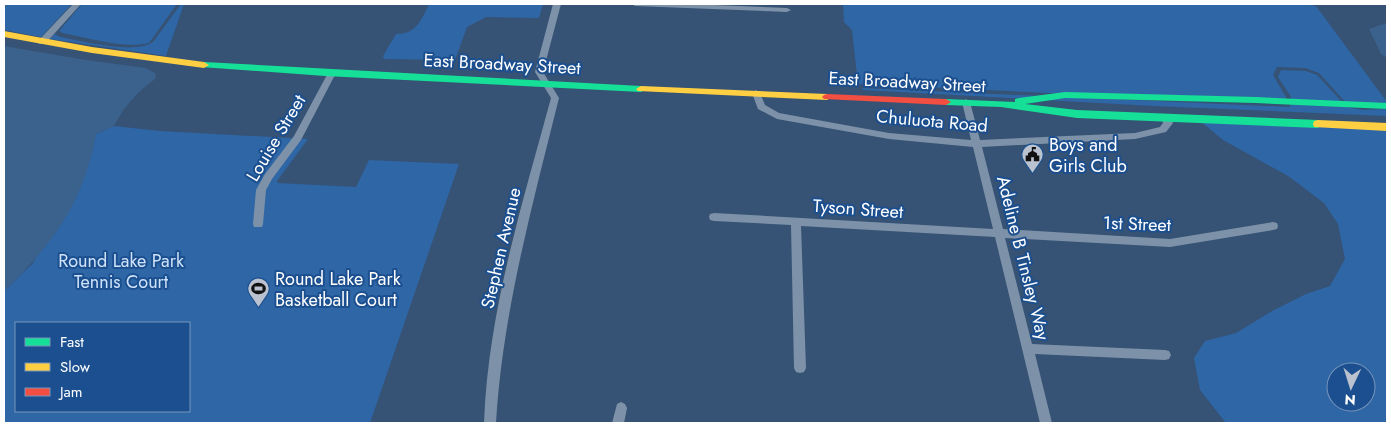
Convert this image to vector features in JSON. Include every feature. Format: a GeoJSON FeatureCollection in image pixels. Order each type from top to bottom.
{"type":"FeatureCollection","features":[{"type":"Feature","properties":{"kind":"main road","name":"East Broadway Street"},"geometry":{"type":"LineString","coordinates":[[4,34],[42,42],[143,57],[240,68],[547,84],[966,102],[1001,104],[1077,114],[1387,126]]}},
{"type":"Feature","properties":{"kind":"main road","name":"East Broadway Street"},"geometry":{"type":"LineString","coordinates":[[1001,104],[1065,95],[1256,100],[1387,106]]}},
{"type":"Feature","properties":{"kind":"street"},"geometry":{"type":"LineString","coordinates":[[42,42],[77,4]]}},
{"type":"Feature","properties":{"kind":"street","name":"Stephen Avenue"},"geometry":{"type":"LineString","coordinates":[[490,423],[491,386],[496,343],[554,98],[539,72],[557,4]]}},
{"type":"Feature","properties":{"kind":"street"},"geometry":{"type":"LineString","coordinates":[[635,4],[787,10]]}},
{"type":"Feature","properties":{"kind":"street","name":"Louise Street"},"geometry":{"type":"LineString","coordinates":[[258,224],[261,190],[268,176],[298,138],[332,73]]}},
{"type":"Feature","properties":{"kind":"street","name":"Chuluota Road"},"geometry":{"type":"LineString","coordinates":[[756,93],[762,107],[776,116],[889,136],[976,144],[1135,136],[1163,130],[1168,123],[1165,117]]}},
{"type":"Feature","properties":{"kind":"street","name":"Adeline B Tinsley Way"},"geometry":{"type":"LineString","coordinates":[[966,102],[1046,423]]}},
{"type":"Feature","properties":{"kind":"street","name":"Tyson Street"},"geometry":{"type":"LineString","coordinates":[[714,217],[999,234]]}},
{"type":"Feature","properties":{"kind":"street"},"geometry":{"type":"LineString","coordinates":[[796,222],[800,368]]}},
{"type":"Feature","properties":{"kind":"street","name":"1st Street"},"geometry":{"type":"LineString","coordinates":[[999,234],[1170,243],[1273,226]]}},
{"type":"Feature","properties":{"kind":"street"},"geometry":{"type":"LineString","coordinates":[[1027,349],[1165,356]]}},
{"type":"Feature","properties":{"kind":"street"},"geometry":{"type":"LineString","coordinates":[[618,423],[621,408]]}},
{"type":"Feature","properties":{"kind":"green space"},"geometry":{"type":"Polygon","coordinates":[[[4,4],[72,4],[41,37],[4,30],[4,4]]]}},
{"type":"Feature","properties":{"kind":"green space"},"geometry":{"type":"Polygon","coordinates":[[[82,4],[177,4],[149,43],[129,45],[95,40],[59,31],[82,4]]]}},
{"type":"Feature","properties":{"kind":"green space"},"geometry":{"type":"Polygon","coordinates":[[[181,4],[184,4],[166,56],[50,39],[55,34],[60,37],[108,46],[145,46],[153,42],[181,4]]]}},
{"type":"Feature","properties":{"kind":"green space"},"geometry":{"type":"Polygon","coordinates":[[[429,4],[543,4],[539,18],[486,17],[467,27],[455,60],[384,59],[383,56],[396,34],[413,29],[420,21],[429,4]]]}},
{"type":"Feature","properties":{"kind":"green space"},"geometry":{"type":"Polygon","coordinates":[[[843,4],[1302,4],[1316,6],[1387,102],[1387,105],[1360,107],[1347,104],[1319,73],[1305,68],[1277,67],[1273,75],[1286,97],[1286,104],[858,84],[852,30],[844,22],[843,4]]]}},
{"type":"Feature","properties":{"kind":"green space"},"geometry":{"type":"Polygon","coordinates":[[[1281,70],[1306,71],[1317,75],[1347,107],[1363,110],[1387,109],[1387,116],[1154,106],[863,90],[862,88],[1290,107],[1291,97],[1278,77],[1281,70]]]}},
{"type":"Feature","properties":{"kind":"green space"},"geometry":{"type":"Polygon","coordinates":[[[1194,116],[1387,125],[1387,423],[1226,423],[1200,390],[1194,358],[1205,341],[1236,333],[1272,311],[1306,294],[1330,286],[1345,259],[1338,224],[1324,203],[1288,176],[1223,140],[1194,116]]]}},
{"type":"Feature","properties":{"kind":"green space","name":"Round Lake Park Tennis Court"},"geometry":{"type":"Polygon","coordinates":[[[114,126],[160,131],[308,139],[277,181],[278,183],[356,187],[369,160],[459,164],[370,423],[4,423],[4,291],[33,263],[94,143],[96,134],[114,126]]]}},
{"type":"Feature","properties":{"kind":"shaded area"},"geometry":{"type":"Polygon","coordinates":[[[1387,19],[1387,58],[1381,54],[1369,29],[1386,23],[1387,19]]]}},
{"type":"Feature","properties":{"kind":"shaded area"},"geometry":{"type":"Polygon","coordinates":[[[4,46],[146,68],[155,73],[156,78],[138,93],[124,109],[114,126],[96,134],[91,158],[83,181],[75,201],[64,220],[22,274],[4,291],[4,46]]]}},
{"type":"Feature","properties":{"kind":"traffic: fast"},"geometry":{"type":"LineString","coordinates":[[204,65],[641,89]]}},
{"type":"Feature","properties":{"kind":"traffic: fast"},"geometry":{"type":"LineString","coordinates":[[1019,101],[1065,95],[1256,100],[1387,106]]}},
{"type":"Feature","properties":{"kind":"traffic: fast"},"geometry":{"type":"LineString","coordinates":[[946,102],[1001,104],[1077,114],[1318,124]]}},
{"type":"Feature","properties":{"kind":"traffic: slow"},"geometry":{"type":"LineString","coordinates":[[4,34],[92,50],[204,65]]}},
{"type":"Feature","properties":{"kind":"traffic: slow"},"geometry":{"type":"LineString","coordinates":[[641,89],[827,97]]}},
{"type":"Feature","properties":{"kind":"traffic: slow"},"geometry":{"type":"LineString","coordinates":[[1318,124],[1387,127]]}},
{"type":"Feature","properties":{"kind":"traffic: jam"},"geometry":{"type":"LineString","coordinates":[[827,97],[946,102]]}},
{"type":"Feature","properties":{"kind":"place","name":"Boys and Girls Club"},"geometry":{"type":"Point","coordinates":[1033,174]}},
{"type":"Feature","properties":{"kind":"place","name":"Round Lake Park Basketball Court"},"geometry":{"type":"Point","coordinates":[259,308]}}]}
